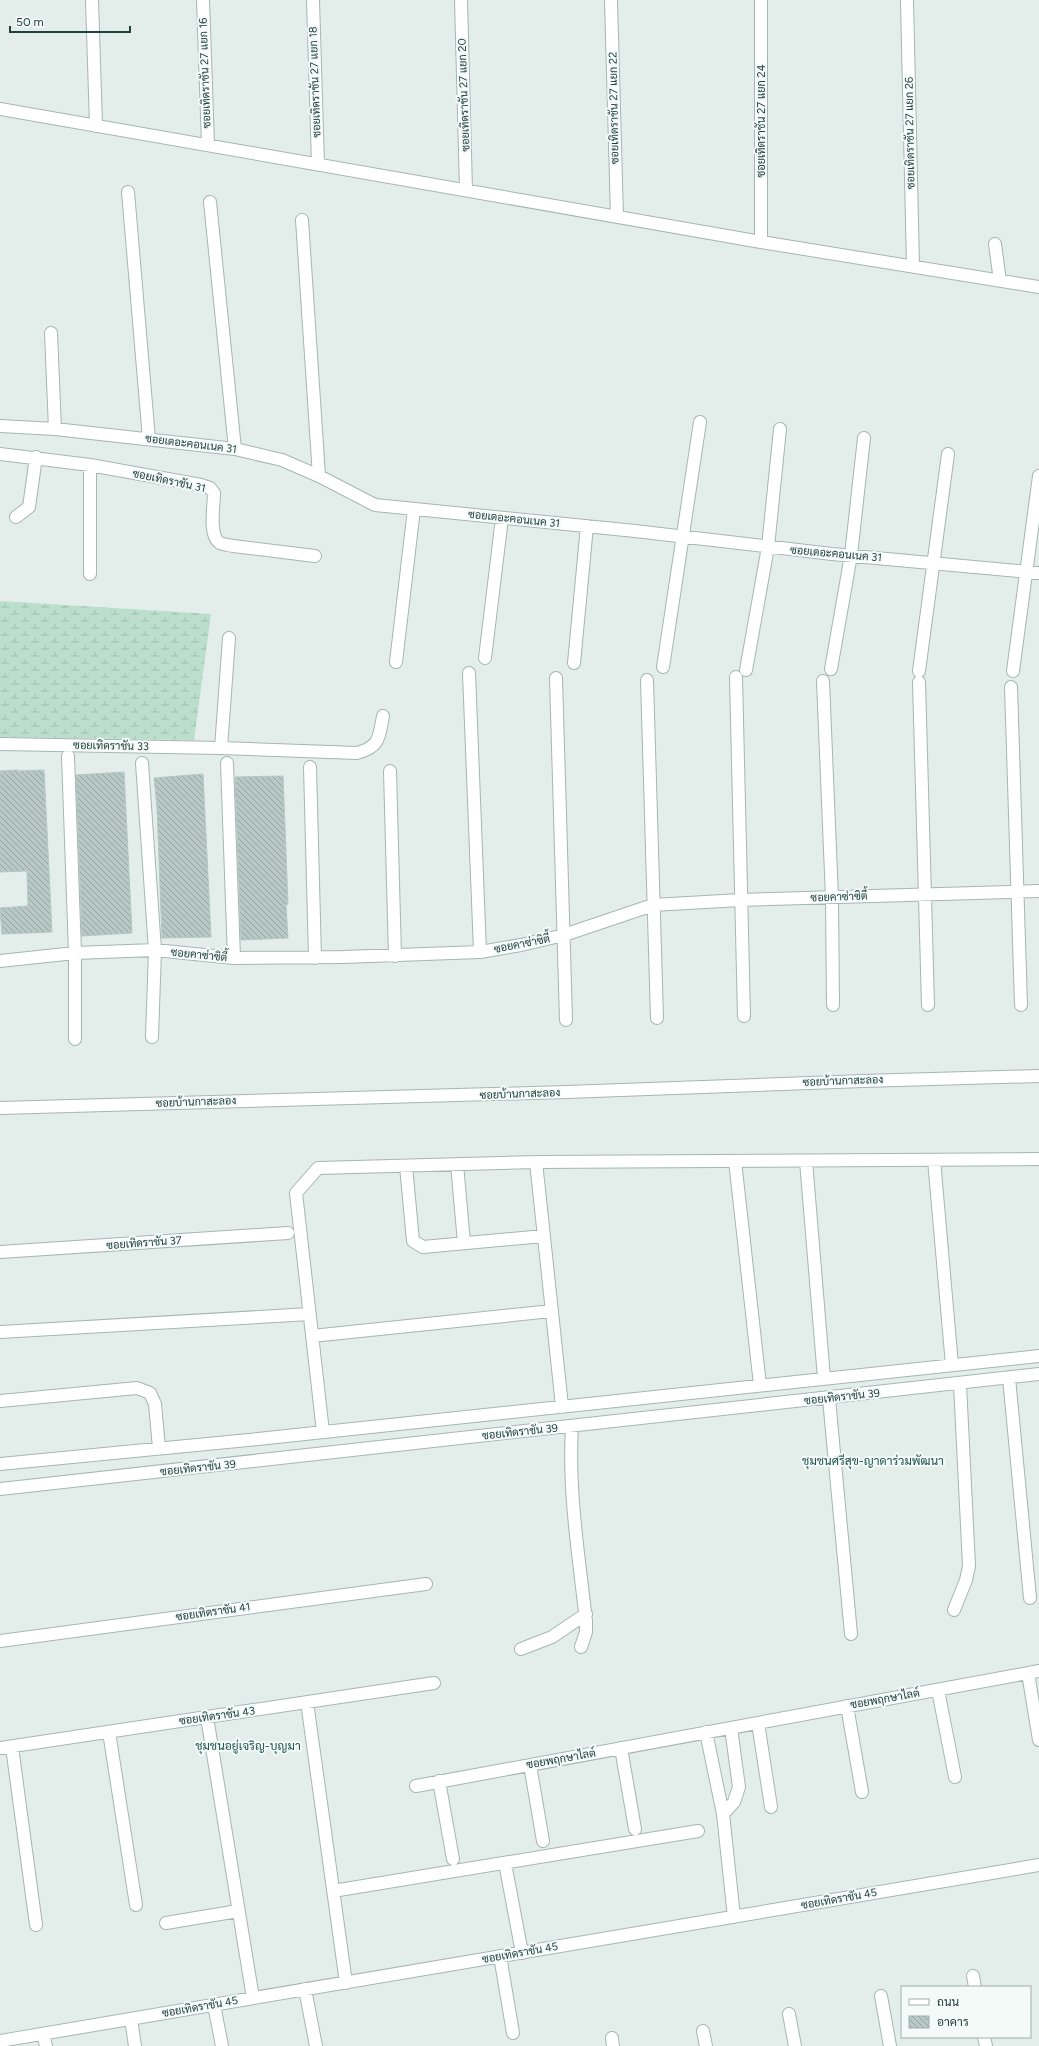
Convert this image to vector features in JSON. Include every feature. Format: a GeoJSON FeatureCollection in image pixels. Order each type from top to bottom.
{"type":"FeatureCollection","features":[{"type":"Feature","properties":{"kind":"street"},"geometry":{"type":"LineString","coordinates":[[92,0],[96,126]]}},
{"type":"Feature","properties":{"kind":"street","name":"ซอยเทิดราชัน 27 แยก 16"},"geometry":{"type":"LineString","coordinates":[[203,0],[208,145]]}},
{"type":"Feature","properties":{"kind":"street","name":"ซอยเทิดราชัน 27 แยก 18"},"geometry":{"type":"LineString","coordinates":[[313,0],[318,164]]}},
{"type":"Feature","properties":{"kind":"street","name":"ซอยเทิดราชัน 27 แยก 20"},"geometry":{"type":"LineString","coordinates":[[461,0],[466,190]]}},
{"type":"Feature","properties":{"kind":"street","name":"ซอยเทิดราชัน 27 แยก 22"},"geometry":{"type":"LineString","coordinates":[[611,0],[617,217]]}},
{"type":"Feature","properties":{"kind":"street","name":"ซอยเทิดราชัน 27 แยก 24"},"geometry":{"type":"LineString","coordinates":[[761,0],[761,242]]}},
{"type":"Feature","properties":{"kind":"street","name":"ซอยเทิดราชัน 27 แยก 26"},"geometry":{"type":"LineString","coordinates":[[907,0],[913,266]]}},
{"type":"Feature","properties":{"kind":"street"},"geometry":{"type":"LineString","coordinates":[[0,109],[761,242],[1039,287]]}},
{"type":"Feature","properties":{"kind":"street"},"geometry":{"type":"LineString","coordinates":[[128,192],[149,439]]}},
{"type":"Feature","properties":{"kind":"street"},"geometry":{"type":"LineString","coordinates":[[210,202],[235,449]]}},
{"type":"Feature","properties":{"kind":"street"},"geometry":{"type":"LineString","coordinates":[[302,220],[319,476]]}},
{"type":"Feature","properties":{"kind":"street"},"geometry":{"type":"LineString","coordinates":[[995,244],[1000,280]]}},
{"type":"Feature","properties":{"kind":"street"},"geometry":{"type":"LineString","coordinates":[[51,333],[55,429]]}},
{"type":"Feature","properties":{"kind":"street"},"geometry":{"type":"LineString","coordinates":[[663,667],[700,422]]}},
{"type":"Feature","properties":{"kind":"street","name":"ซอยเดอะคอนเนค 31"},"geometry":{"type":"LineString","coordinates":[[0,426],[55,429],[235,449],[282,460],[319,476],[375,505],[587,526],[851,556],[1039,573]]}},
{"type":"Feature","properties":{"kind":"street"},"geometry":{"type":"LineString","coordinates":[[744,1016],[740,900],[741,673],[768,547],[780,429]]}},
{"type":"Feature","properties":{"kind":"street"},"geometry":{"type":"LineString","coordinates":[[831,669],[851,556],[864,438]]}},
{"type":"Feature","properties":{"kind":"street","name":"ซอยเทิดราชัน 31"},"geometry":{"type":"LineString","coordinates":[[0,454],[36,457],[90,465],[201,485],[210,488],[214,493],[212,528],[217,540],[221,543],[233,546],[315,556]]}},
{"type":"Feature","properties":{"kind":"street"},"geometry":{"type":"LineString","coordinates":[[928,1005],[919,676],[932,563],[948,454]]}},
{"type":"Feature","properties":{"kind":"street"},"geometry":{"type":"LineString","coordinates":[[16,517],[29,507],[36,457]]}},
{"type":"Feature","properties":{"kind":"street"},"geometry":{"type":"LineString","coordinates":[[90,465],[90,574]]}},
{"type":"Feature","properties":{"kind":"street"},"geometry":{"type":"LineString","coordinates":[[1013,672],[1025,572],[1039,476]]}},
{"type":"Feature","properties":{"kind":"street"},"geometry":{"type":"LineString","coordinates":[[396,662],[414,509]]}},
{"type":"Feature","properties":{"kind":"street"},"geometry":{"type":"LineString","coordinates":[[485,658],[502,518]]}},
{"type":"Feature","properties":{"kind":"street"},"geometry":{"type":"LineString","coordinates":[[574,663],[587,526]]}},
{"type":"Feature","properties":{"kind":"street"},"geometry":{"type":"LineString","coordinates":[[221,748],[229,638]]}},
{"type":"Feature","properties":{"kind":"street"},"geometry":{"type":"LineString","coordinates":[[469,673],[480,952]]}},
{"type":"Feature","properties":{"kind":"street"},"geometry":{"type":"LineString","coordinates":[[556,678],[566,1020]]}},
{"type":"Feature","properties":{"kind":"street"},"geometry":{"type":"LineString","coordinates":[[647,680],[657,1018]]}},
{"type":"Feature","properties":{"kind":"street"},"geometry":{"type":"LineString","coordinates":[[824,681],[832,898],[833,1005]]}},
{"type":"Feature","properties":{"kind":"street"},"geometry":{"type":"LineString","coordinates":[[1011,687],[1021,1005]]}},
{"type":"Feature","properties":{"kind":"street","name":"ซอยเทิดราชัน 33"},"geometry":{"type":"LineString","coordinates":[[0,744],[221,748],[357,753],[368,750],[375,745],[378,739],[383,716]]}},
{"type":"Feature","properties":{"kind":"street"},"geometry":{"type":"LineString","coordinates":[[68,756],[75,953],[75,1039]]}},
{"type":"Feature","properties":{"kind":"street"},"geometry":{"type":"LineString","coordinates":[[227,762],[234,958]]}},
{"type":"Feature","properties":{"kind":"street"},"geometry":{"type":"LineString","coordinates":[[142,763],[155,950],[152,1037]]}},
{"type":"Feature","properties":{"kind":"street"},"geometry":{"type":"LineString","coordinates":[[310,767],[315,958]]}},
{"type":"Feature","properties":{"kind":"street"},"geometry":{"type":"LineString","coordinates":[[390,771],[396,956]]}},
{"type":"Feature","properties":{"kind":"street","name":"ซอยคาซ่าซิตี้"},"geometry":{"type":"LineString","coordinates":[[0,961],[75,953],[155,950],[234,958],[315,958],[480,952],[521,946],[564,935],[653,905],[740,900],[1039,891]]}},
{"type":"Feature","properties":{"kind":"street","name":"ซอยบ้านกาสะลอง"},"geometry":{"type":"LineString","coordinates":[[0,1108],[559,1092],[864,1080],[1039,1076]]}},
{"type":"Feature","properties":{"kind":"street"},"geometry":{"type":"LineString","coordinates":[[323,1432],[296,1193],[318,1168],[536,1162],[1039,1159]]}},
{"type":"Feature","properties":{"kind":"street"},"geometry":{"type":"LineString","coordinates":[[934,1160],[952,1365]]}},
{"type":"Feature","properties":{"kind":"street"},"geometry":{"type":"LineString","coordinates":[[734,1161],[760,1385]]}},
{"type":"Feature","properties":{"kind":"street"},"geometry":{"type":"LineString","coordinates":[[806,1161],[824,1378]]}},
{"type":"Feature","properties":{"kind":"street"},"geometry":{"type":"LineString","coordinates":[[536,1162],[562,1406]]}},
{"type":"Feature","properties":{"kind":"street"},"geometry":{"type":"LineString","coordinates":[[457,1164],[464,1243]]}},
{"type":"Feature","properties":{"kind":"street"},"geometry":{"type":"LineString","coordinates":[[406,1166],[413,1241],[423,1247],[544,1236]]}},
{"type":"Feature","properties":{"kind":"street","name":"ซอยเทิดราชัน 37"},"geometry":{"type":"LineString","coordinates":[[0,1252],[288,1234]]}},
{"type":"Feature","properties":{"kind":"street"},"geometry":{"type":"LineString","coordinates":[[312,1336],[552,1311]]}},
{"type":"Feature","properties":{"kind":"street"},"geometry":{"type":"LineString","coordinates":[[0,1332],[310,1314]]}},
{"type":"Feature","properties":{"kind":"street"},"geometry":{"type":"LineString","coordinates":[[0,1464],[323,1432],[1039,1356]]}},
{"type":"Feature","properties":{"kind":"street","name":"ซอยเทิดราชัน 39"},"geometry":{"type":"LineString","coordinates":[[0,1489],[412,1442],[572,1427],[829,1399],[1039,1374]]}},
{"type":"Feature","properties":{"kind":"street"},"geometry":{"type":"LineString","coordinates":[[1009,1378],[1030,1598]]}},
{"type":"Feature","properties":{"kind":"street"},"geometry":{"type":"LineString","coordinates":[[954,1610],[966,1580],[969,1566],[960,1384]]}},
{"type":"Feature","properties":{"kind":"street"},"geometry":{"type":"LineString","coordinates":[[0,1401],[137,1388],[150,1393],[155,1404],[159,1448]]}},
{"type":"Feature","properties":{"kind":"street"},"geometry":{"type":"LineString","coordinates":[[829,1399],[851,1634]]}},
{"type":"Feature","properties":{"kind":"street"},"geometry":{"type":"LineString","coordinates":[[572,1427],[570,1462],[572,1500],[586,1614],[586,1632],[581,1647]]}},
{"type":"Feature","properties":{"kind":"street","name":"ซอยเทิดราชัน 41"},"geometry":{"type":"LineString","coordinates":[[0,1640],[426,1584]]}},
{"type":"Feature","properties":{"kind":"street"},"geometry":{"type":"LineString","coordinates":[[521,1649],[552,1638],[586,1614]]}},
{"type":"Feature","properties":{"kind":"street"},"geometry":{"type":"LineString","coordinates":[[1034,1672],[1039,1740]]}},
{"type":"Feature","properties":{"kind":"street","name":"ซอยพฤกษาไลต์"},"geometry":{"type":"LineString","coordinates":[[416,1786],[1034,1672]]}},
{"type":"Feature","properties":{"kind":"street","name":"ซอยเทิดราชัน 43"},"geometry":{"type":"LineString","coordinates":[[6,1747],[434,1683]]}},
{"type":"Feature","properties":{"kind":"street"},"geometry":{"type":"LineString","coordinates":[[938,1690],[955,1777]]}},
{"type":"Feature","properties":{"kind":"street"},"geometry":{"type":"LineString","coordinates":[[307,1702],[346,1982]]}},
{"type":"Feature","properties":{"kind":"street"},"geometry":{"type":"LineString","coordinates":[[847,1706],[862,1792]]}},
{"type":"Feature","properties":{"kind":"street"},"geometry":{"type":"LineString","coordinates":[[207,1717],[253,1998]]}},
{"type":"Feature","properties":{"kind":"street"},"geometry":{"type":"LineString","coordinates":[[758,1723],[771,1807]]}},
{"type":"Feature","properties":{"kind":"street"},"geometry":{"type":"LineString","coordinates":[[723,1814],[734,1802],[739,1787],[731,1728]]}},
{"type":"Feature","properties":{"kind":"street"},"geometry":{"type":"LineString","coordinates":[[109,1732],[136,1905]]}},
{"type":"Feature","properties":{"kind":"street"},"geometry":{"type":"LineString","coordinates":[[706,1732],[723,1814],[734,1917]]}},
{"type":"Feature","properties":{"kind":"street"},"geometry":{"type":"LineString","coordinates":[[6,1747],[36,1925]]}},
{"type":"Feature","properties":{"kind":"street"},"geometry":{"type":"LineString","coordinates":[[621,1748],[635,1829]]}},
{"type":"Feature","properties":{"kind":"street"},"geometry":{"type":"LineString","coordinates":[[530,1765],[543,1841]]}},
{"type":"Feature","properties":{"kind":"street"},"geometry":{"type":"LineString","coordinates":[[439,1782],[453,1859]]}},
{"type":"Feature","properties":{"kind":"street"},"geometry":{"type":"LineString","coordinates":[[333,1891],[698,1831]]}},
{"type":"Feature","properties":{"kind":"street"},"geometry":{"type":"LineString","coordinates":[[505,1863],[522,1953]]}},
{"type":"Feature","properties":{"kind":"street","name":"ซอยเทิดราชัน 45"},"geometry":{"type":"LineString","coordinates":[[0,2041],[44,2040],[131,2019],[1039,1865]]}},
{"type":"Feature","properties":{"kind":"street"},"geometry":{"type":"LineString","coordinates":[[166,1922],[238,1911]]}},
{"type":"Feature","properties":{"kind":"street"},"geometry":{"type":"LineString","coordinates":[[500,1956],[513,2033]]}},
{"type":"Feature","properties":{"kind":"street"},"geometry":{"type":"LineString","coordinates":[[305,1989],[316,2046]]}},
{"type":"Feature","properties":{"kind":"street"},"geometry":{"type":"LineString","coordinates":[[881,1996],[890,2046]]}},
{"type":"Feature","properties":{"kind":"street"},"geometry":{"type":"LineString","coordinates":[[214,2005],[222,2046]]}},
{"type":"Feature","properties":{"kind":"street"},"geometry":{"type":"LineString","coordinates":[[790,2014],[795,2046]]}},
{"type":"Feature","properties":{"kind":"street"},"geometry":{"type":"LineString","coordinates":[[131,2019],[135,2046]]}},
{"type":"Feature","properties":{"kind":"street"},"geometry":{"type":"LineString","coordinates":[[703,2031],[706,2046]]}},
{"type":"Feature","properties":{"kind":"green space"},"geometry":{"type":"Polygon","coordinates":[[[0,601],[211,614],[194,740],[0,737],[0,601]]]}},
{"type":"Feature","properties":{"kind":"building"},"geometry":{"type":"Polygon","coordinates":[[[44,770],[52,932],[2,934],[0,908],[28,906],[27,871],[0,872],[0,771],[44,770]]]}},
{"type":"Feature","properties":{"kind":"building"},"geometry":{"type":"Polygon","coordinates":[[[124,772],[132,933],[82,936],[76,775],[124,772]]]}},
{"type":"Feature","properties":{"kind":"building"},"geometry":{"type":"Polygon","coordinates":[[[203,774],[211,937],[162,938],[157,807],[154,778],[203,774]]]}},
{"type":"Feature","properties":{"kind":"building"},"geometry":{"type":"Polygon","coordinates":[[[283,776],[288,938],[241,940],[235,777],[283,776]]]}},
{"type":"Feature","properties":{"kind":"district","name":"ชุมชนศรีสุข-ญาดาร่วมพัฒนา"},"geometry":{"type":"Point","coordinates":[873,1461]}},
{"type":"Feature","properties":{"kind":"district","name":"ชุมชนอยู่เจริญ-บุญมา"},"geometry":{"type":"Point","coordinates":[248,1746]}}]}
